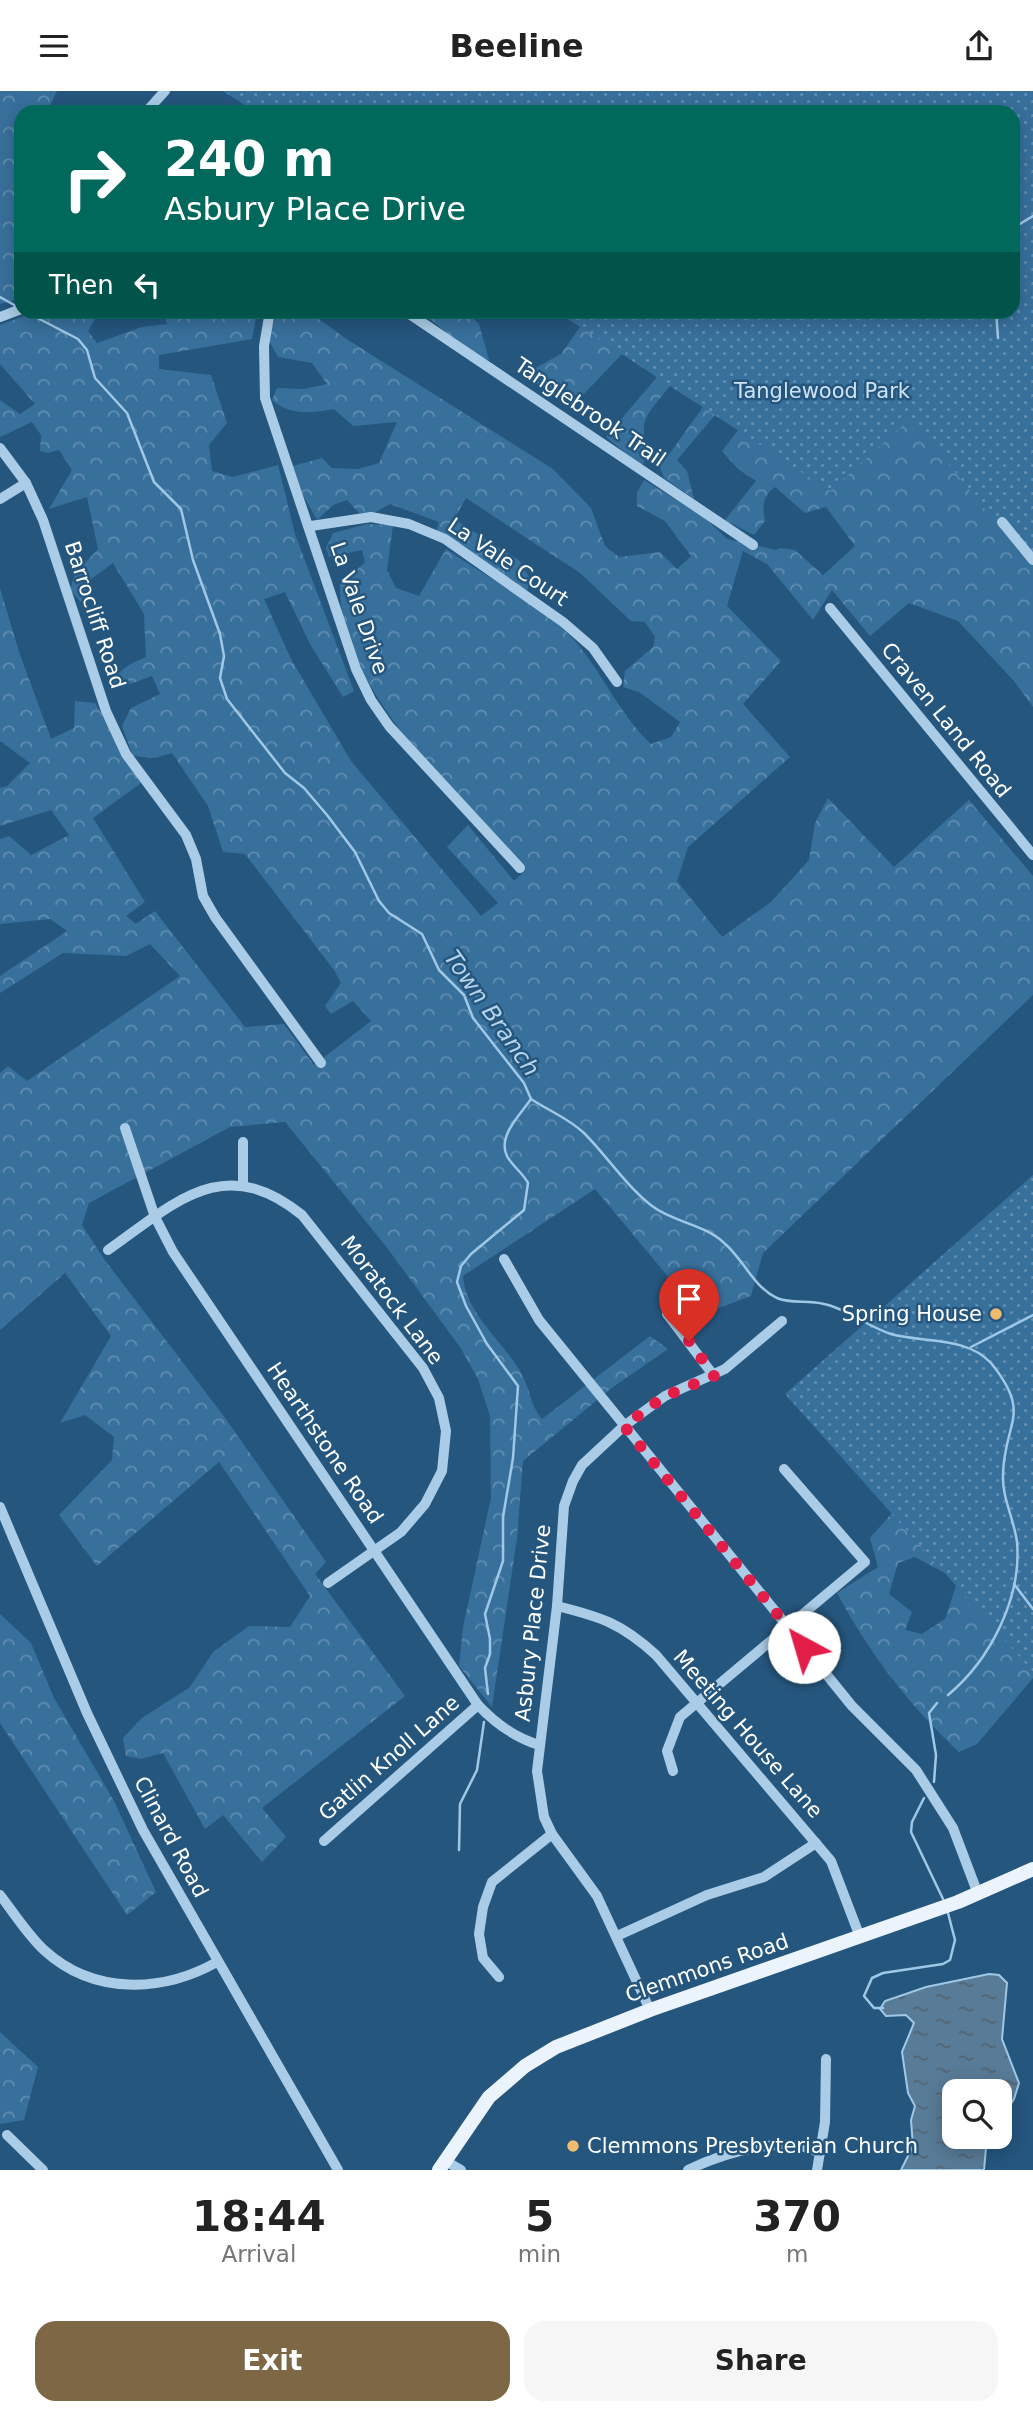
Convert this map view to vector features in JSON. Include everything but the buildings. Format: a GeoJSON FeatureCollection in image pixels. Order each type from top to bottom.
{"type":"FeatureCollection","features":[{"type":"Feature","properties":{"kind":"main road","name":"Clemmons Road"},"geometry":{"type":"LineString","coordinates":[[442,2165],[479,2108],[525,2066],[568,2041],[978,1895],[1033,1870]]}},
{"type":"Feature","properties":{"kind":"street"},"geometry":{"type":"LineString","coordinates":[[152,105],[165,91]]}},
{"type":"Feature","properties":{"kind":"street","name":"La Vale Drive"},"geometry":{"type":"LineString","coordinates":[[269,319],[264,346],[265,398],[311,526],[356,669],[389,726],[520,868]]}},
{"type":"Feature","properties":{"kind":"street","name":"Tanglebrook Trail"},"geometry":{"type":"LineString","coordinates":[[417,319],[753,545]]}},
{"type":"Feature","properties":{"kind":"street","name":"Barrocliff Road"},"geometry":{"type":"LineString","coordinates":[[0,448],[26,483],[43,520],[106,711],[126,754],[186,835],[196,859],[203,896],[215,917],[321,1063]]}},
{"type":"Feature","properties":{"kind":"street"},"geometry":{"type":"LineString","coordinates":[[0,499],[26,483]]}},
{"type":"Feature","properties":{"kind":"street","name":"La Vale Court"},"geometry":{"type":"LineString","coordinates":[[311,526],[371,517],[409,524],[445,539],[563,622],[593,648],[617,682]]}},
{"type":"Feature","properties":{"kind":"street"},"geometry":{"type":"LineString","coordinates":[[1002,522],[1033,559]]}},
{"type":"Feature","properties":{"kind":"street","name":"Craven Land Road"},"geometry":{"type":"LineString","coordinates":[[830,608],[1033,855]]}},
{"type":"Feature","properties":{"kind":"street","name":"Hearthstone Road"},"geometry":{"type":"LineString","coordinates":[[125,1128],[155,1217],[173,1252],[478,1705],[494,1722],[520,1739],[539,1745]]}},
{"type":"Feature","properties":{"kind":"street"},"geometry":{"type":"LineString","coordinates":[[243,1142],[243,1184]]}},
{"type":"Feature","properties":{"kind":"street","name":"Moratock Lane"},"geometry":{"type":"LineString","coordinates":[[108,1250],[201,1189],[243,1184],[280,1197],[302,1215],[423,1368],[439,1398],[446,1431],[442,1471],[425,1504],[401,1532],[328,1583]]}},
{"type":"Feature","properties":{"kind":"street"},"geometry":{"type":"LineString","coordinates":[[504,1259],[539,1320],[624,1426],[852,1706],[916,1770],[953,1828],[978,1895]]}},
{"type":"Feature","properties":{"kind":"street"},"geometry":{"type":"LineString","coordinates":[[667,1314],[714,1376]]}},
{"type":"Feature","properties":{"kind":"street","name":"Asbury Place Drive"},"geometry":{"type":"LineString","coordinates":[[650,2010],[597,1896],[552,1834],[544,1817],[540,1794],[537,1771],[539,1745],[557,1606],[564,1506],[582,1465],[624,1426],[665,1396],[714,1376],[782,1321]]}},
{"type":"Feature","properties":{"kind":"street"},"geometry":{"type":"LineString","coordinates":[[673,1770],[668,1759],[670,1739],[680,1717],[865,1562],[784,1469]]}},
{"type":"Feature","properties":{"kind":"street","name":"Clinard Road"},"geometry":{"type":"LineString","coordinates":[[0,1507],[124,1791],[217,1962],[338,2170]]}},
{"type":"Feature","properties":{"kind":"street","name":"Meeting House Lane"},"geometry":{"type":"LineString","coordinates":[[557,1606],[606,1618],[637,1638],[816,1843],[838,1875],[860,1937]]}},
{"type":"Feature","properties":{"kind":"street","name":"Gatlin Knoll Lane"},"geometry":{"type":"LineString","coordinates":[[324,1841],[478,1705]]}},
{"type":"Feature","properties":{"kind":"street"},"geometry":{"type":"LineString","coordinates":[[499,1977],[484,1958],[479,1934],[492,1882],[552,1834]]}},
{"type":"Feature","properties":{"kind":"street"},"geometry":{"type":"LineString","coordinates":[[617,1936],[707,1895],[764,1877],[816,1843]]}},
{"type":"Feature","properties":{"kind":"street"},"geometry":{"type":"LineString","coordinates":[[0,1895],[44,1949],[64,1964],[98,1979],[127,1985],[160,1985],[191,1975],[217,1962]]}},
{"type":"Feature","properties":{"kind":"street"},"geometry":{"type":"LineString","coordinates":[[817,2170],[825,2122],[826,2059]]}},
{"type":"Feature","properties":{"kind":"street"},"geometry":{"type":"LineString","coordinates":[[7,2135],[43,2170]]}},
{"type":"Feature","properties":{"kind":"street"},"geometry":{"type":"LineString","coordinates":[[688,2170],[716,2156],[753,2148],[789,2146],[820,2153]]}},
{"type":"Feature","properties":{"kind":"street"},"geometry":{"type":"LineString","coordinates":[[442,2165],[460,2170]]}},
{"type":"Feature","properties":{"kind":"green space"},"geometry":{"type":"Polygon","coordinates":[[[0,91],[57,91],[50,105],[14,105],[14,300],[0,304],[0,91]]]}},
{"type":"Feature","properties":{"kind":"green space","name":"Tanglewood Park"},"geometry":{"type":"Polygon","coordinates":[[[223,91],[1033,91],[1033,568],[911,418],[830,491],[569,319],[1020,319],[1020,105],[244,105],[223,91]]]}},
{"type":"Feature","properties":{"kind":"green space"},"geometry":{"type":"Polygon","coordinates":[[[891,91],[1033,91],[1033,707],[1014,681],[958,621],[909,603],[870,636],[832,590],[813,620],[767,564],[743,551],[727,606],[781,661],[743,704],[790,757],[688,847],[677,881],[722,937],[771,902],[809,860],[815,823],[828,798],[894,867],[969,800],[1033,876],[1033,995],[763,1253],[751,1296],[700,1315],[595,1189],[463,1276],[471,1303],[514,1363],[542,1419],[650,1336],[668,1349],[613,1387],[523,1461],[517,1538],[492,1707],[459,1666],[463,1627],[491,1498],[490,1416],[478,1379],[460,1347],[385,1245],[285,1122],[230,1127],[89,1203],[82,1225],[104,1259],[226,1419],[326,1562],[315,1574],[405,1696],[262,1808],[286,1837],[262,1862],[223,1815],[205,1829],[163,1753],[141,1759],[126,1756],[123,1738],[142,1718],[190,1687],[213,1652],[249,1626],[290,1627],[310,1596],[219,1462],[97,1566],[59,1515],[112,1460],[114,1437],[85,1415],[60,1423],[111,1336],[65,1273],[0,1330],[0,1073],[8,1066],[27,1081],[180,976],[150,944],[126,956],[63,953],[0,993],[0,976],[67,931],[50,919],[0,924],[0,839],[9,836],[31,855],[69,835],[51,810],[0,826],[0,788],[7,786],[30,763],[0,741],[0,588],[19,652],[51,739],[74,728],[75,701],[95,703],[141,783],[93,818],[145,902],[126,916],[136,924],[155,911],[245,1027],[284,1024],[314,1065],[371,1021],[353,1001],[331,1014],[325,1006],[341,983],[334,970],[245,854],[223,852],[208,806],[172,753],[155,758],[133,756],[122,726],[131,708],[160,694],[152,676],[111,691],[119,673],[146,657],[144,614],[113,563],[87,582],[86,598],[80,601],[70,590],[75,574],[98,549],[87,497],[49,509],[72,470],[59,450],[48,453],[40,451],[41,435],[32,422],[0,437],[0,400],[20,414],[35,404],[0,364],[0,325],[16,319],[95,319],[88,331],[97,343],[142,327],[167,324],[166,319],[256,319],[252,339],[159,355],[159,369],[211,375],[227,423],[209,445],[212,471],[233,477],[278,465],[295,534],[354,691],[343,697],[310,644],[285,592],[264,599],[291,659],[351,761],[481,916],[498,903],[447,847],[468,825],[514,881],[526,870],[407,739],[359,664],[345,624],[340,585],[365,562],[362,550],[329,557],[326,548],[333,533],[367,524],[393,525],[387,570],[396,588],[419,596],[446,549],[529,603],[574,640],[630,720],[651,744],[671,737],[680,722],[639,692],[623,687],[625,671],[653,647],[655,637],[645,622],[631,621],[580,573],[466,498],[454,519],[520,561],[531,581],[527,591],[436,532],[439,522],[390,504],[374,513],[359,513],[347,500],[333,505],[317,520],[303,495],[293,466],[322,458],[332,468],[358,469],[379,463],[397,422],[353,426],[334,409],[294,411],[272,400],[277,388],[304,389],[327,384],[312,363],[278,357],[268,339],[275,319],[319,319],[553,469],[591,508],[605,546],[619,557],[660,552],[677,569],[691,556],[665,521],[637,506],[637,492],[644,480],[703,516],[727,539],[776,550],[795,550],[823,575],[855,546],[826,507],[805,513],[775,487],[764,502],[765,521],[754,535],[725,520],[756,481],[738,469],[722,451],[738,430],[715,415],[677,460],[687,471],[694,499],[664,478],[660,467],[703,407],[670,386],[646,418],[644,434],[648,457],[641,466],[606,437],[657,377],[622,354],[581,397],[567,403],[540,389],[528,372],[561,354],[580,327],[568,319],[1020,319],[1020,105],[972,105],[891,91]]]}},
{"type":"Feature","properties":{"kind":"green space"},"geometry":{"type":"Polygon","coordinates":[[[430,319],[473,319],[479,324],[489,360],[476,357],[430,319]]]}},
{"type":"Feature","properties":{"kind":"green space"},"geometry":{"type":"Polygon","coordinates":[[[1033,1175],[1033,1672],[785,1394],[1033,1175]]]}},
{"type":"Feature","properties":{"kind":"green space"},"geometry":{"type":"Polygon","coordinates":[[[1033,1176],[1033,1678],[977,1744],[959,1752],[891,1677],[837,1593],[878,1567],[870,1538],[900,1504],[1033,1176]],[[915,1557],[898,1563],[889,1594],[912,1612],[905,1630],[922,1634],[945,1619],[958,1580],[915,1557]]]}},
{"type":"Feature","properties":{"kind":"green space"},"geometry":{"type":"Polygon","coordinates":[[[0,1614],[31,1643],[54,1698],[114,1801],[156,1892],[127,1915],[0,1723],[0,1614]]]}},
{"type":"Feature","properties":{"kind":"green space"},"geometry":{"type":"Polygon","coordinates":[[[0,2032],[38,2067],[24,2120],[0,2124],[0,2032]]]}},
{"type":"Feature","properties":{"kind":"water"},"geometry":{"type":"Polygon","coordinates":[[[989,1974],[999,1975],[1007,1983],[1002,2039],[1019,2083],[1012,2102],[1012,2079],[942,2079],[942,2149],[986,2149],[984,2170],[901,2170],[913,2146],[911,2120],[915,2106],[908,2093],[902,2052],[914,2023],[906,2015],[886,2016],[880,2009],[885,2001],[926,1987],[989,1974]]]}},
{"type":"Feature","properties":{"kind":"waterway"},"geometry":{"type":"LineString","coordinates":[[1020,224],[1033,216]]}},
{"type":"Feature","properties":{"kind":"waterway","name":"Town Branch"},"geometry":{"type":"LineString","coordinates":[[0,297],[14,305]]}},
{"type":"Feature","properties":{"kind":"waterway","name":"Town Branch"},"geometry":{"type":"LineString","coordinates":[[39,319],[78,339],[87,350],[95,378],[127,413],[154,482],[181,509],[193,560],[220,634],[224,656],[220,678],[227,699],[285,773],[304,788],[355,852],[379,901],[389,913],[422,934],[439,970],[464,995],[473,1018],[524,1083],[531,1099],[584,1133],[652,1206],[706,1231],[723,1242],[761,1287],[777,1298],[832,1306],[891,1334],[969,1348],[991,1363],[1004,1381],[1014,1407],[1003,1475],[1004,1492],[1017,1542],[1014,1585],[1008,1606],[990,1646],[963,1681],[948,1695]]}},
{"type":"Feature","properties":{"kind":"waterway"},"geometry":{"type":"LineString","coordinates":[[997,319],[998,338]]}},
{"type":"Feature","properties":{"kind":"waterway"},"geometry":{"type":"LineString","coordinates":[[488,1694],[485,1668],[490,1654],[490,1639],[485,1614],[503,1561],[503,1517],[513,1458],[518,1386],[487,1344],[466,1306],[457,1282],[461,1266],[471,1254],[524,1210],[528,1183],[507,1156],[505,1141],[531,1099]]}},
{"type":"Feature","properties":{"kind":"waterway"},"geometry":{"type":"LineString","coordinates":[[971,1347],[1033,1315]]}},
{"type":"Feature","properties":{"kind":"waterway"},"geometry":{"type":"LineString","coordinates":[[1014,1584],[1033,1609]]}},
{"type":"Feature","properties":{"kind":"waterway"},"geometry":{"type":"LineString","coordinates":[[934,1782],[936,1755],[929,1713],[937,1703]]}},
{"type":"Feature","properties":{"kind":"waterway"},"geometry":{"type":"LineString","coordinates":[[459,1850],[460,1804],[477,1770],[484,1722]]}},
{"type":"Feature","properties":{"kind":"waterway"},"geometry":{"type":"LineString","coordinates":[[924,1798],[912,1822],[911,1832],[943,1899]]}},
{"type":"Feature","properties":{"kind":"waterway"},"geometry":{"type":"LineString","coordinates":[[883,2008],[874,2008],[864,1996],[872,1978],[883,1973],[943,1964],[950,1960],[955,1940],[948,1913]]}},
{"type":"Feature","properties":{"kind":"place","name":"Spring House"},"geometry":{"type":"Point","coordinates":[996,1314]}},
{"type":"Feature","properties":{"kind":"place","name":"Clemmons Presbyterian Church"},"geometry":{"type":"Point","coordinates":[573,2146]}},
{"type":"Feature","properties":{"kind":"route"},"geometry":{"type":"LineString","coordinates":[[689,1341],[714,1376],[665,1396],[624,1426],[804,1647]]}}]}
